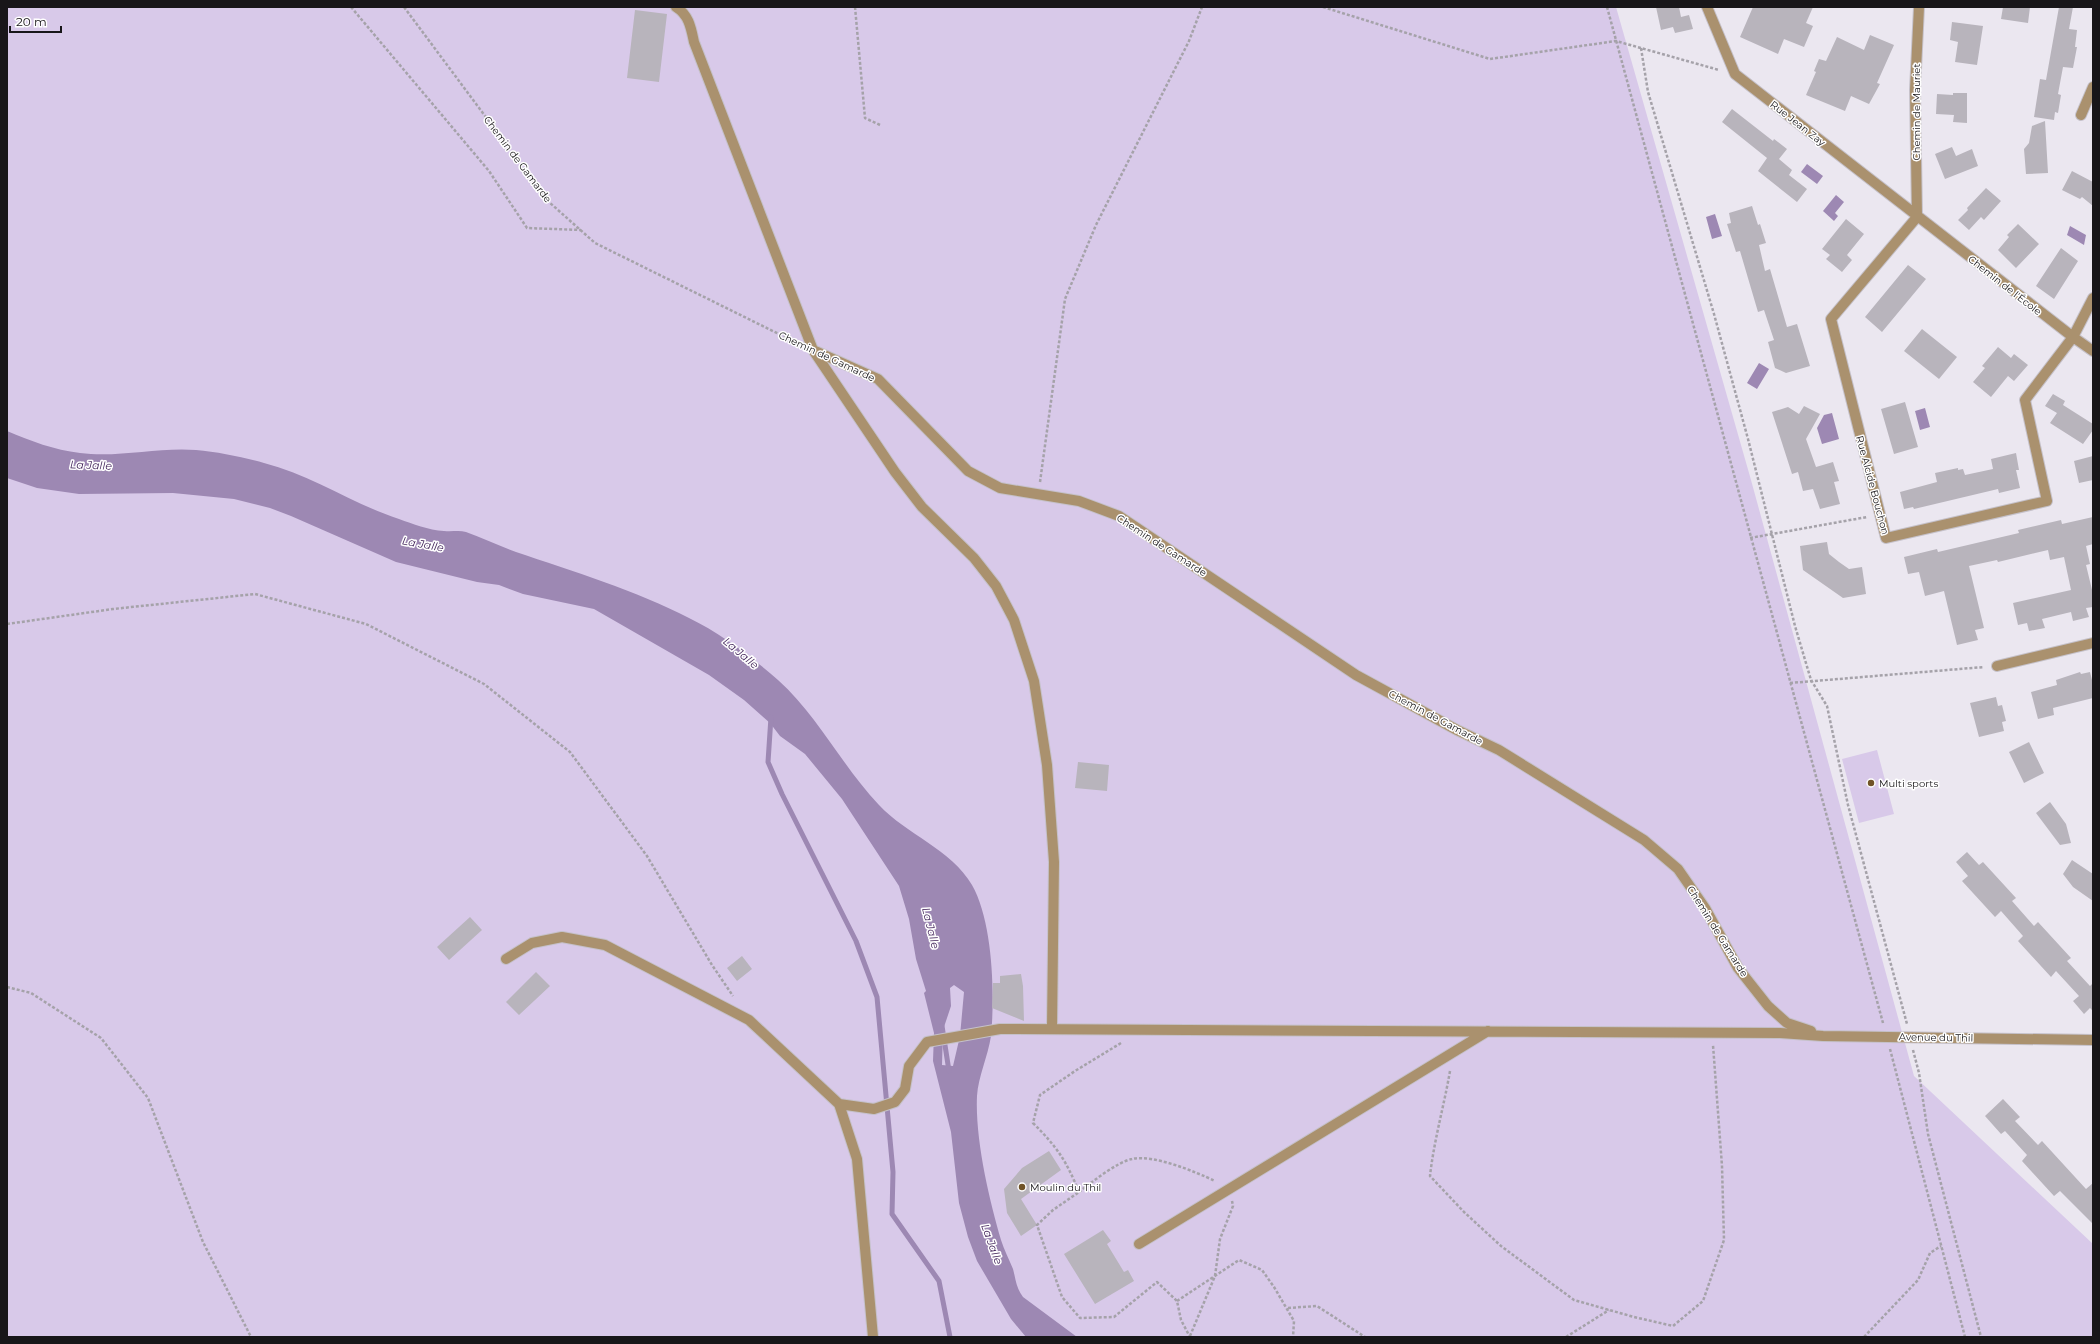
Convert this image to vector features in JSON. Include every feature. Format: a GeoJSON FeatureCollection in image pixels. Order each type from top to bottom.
{"type":"FeatureCollection","features":[{"type":"Feature","properties":{"kind":"street"},"geometry":{"type":"LineString","coordinates":[[676,7],[684,12],[689,23],[694,42],[813,350],[895,472],[922,507],[974,558],[996,586],[1014,620],[1034,682],[1047,765],[1054,862],[1052,1028]]}},
{"type":"Feature","properties":{"kind":"street","name":"Rue Jean Zay"},"geometry":{"type":"LineString","coordinates":[[1707,7],[1735,74],[1918,217]]}},
{"type":"Feature","properties":{"kind":"street","name":"Chemin de Mauriet"},"geometry":{"type":"LineString","coordinates":[[1918,217],[1915,90],[1919,7]]}},
{"type":"Feature","properties":{"kind":"street"},"geometry":{"type":"LineString","coordinates":[[2081,115],[2093,87]]}},
{"type":"Feature","properties":{"kind":"street","name":"Chemin de l'École"},"geometry":{"type":"LineString","coordinates":[[1918,217],[2093,351]]}},
{"type":"Feature","properties":{"kind":"street","name":"Rue Alcide Bouchon"},"geometry":{"type":"LineString","coordinates":[[1918,217],[1831,319],[1886,538],[2047,501],[2025,400],[2073,337]]}},
{"type":"Feature","properties":{"kind":"street"},"geometry":{"type":"LineString","coordinates":[[2073,337],[2093,298]]}},
{"type":"Feature","properties":{"kind":"street","name":"Chemin de Gamarde"},"geometry":{"type":"LineString","coordinates":[[813,350],[878,379],[968,471],[1000,488],[1079,501],[1119,516],[1356,674],[1457,730],[1499,750],[1644,840],[1678,869],[1705,908],[1738,968],[1768,1006],[1787,1023],[1823,1036]]}},
{"type":"Feature","properties":{"kind":"street"},"geometry":{"type":"LineString","coordinates":[[1997,666],[2093,643]]}},
{"type":"Feature","properties":{"kind":"street"},"geometry":{"type":"LineString","coordinates":[[506,959],[532,943],[562,937],[605,945],[749,1020],[839,1104],[857,1159],[873,1337]]}},
{"type":"Feature","properties":{"kind":"street","name":"Avenue du Thil"},"geometry":{"type":"LineString","coordinates":[[839,1104],[874,1109],[895,1102],[905,1089],[910,1066],[927,1042],[1000,1029],[1052,1028],[1712,1032],[1780,1033],[1823,1036],[1910,1036],[2093,1040]]}},
{"type":"Feature","properties":{"kind":"street"},"geometry":{"type":"LineString","coordinates":[[1139,1244],[1488,1031]]}},
{"type":"Feature","properties":{"kind":"path"},"geometry":{"type":"LineString","coordinates":[[351,7],[489,170],[527,228],[581,230]]}},
{"type":"Feature","properties":{"kind":"path","name":"Chemin de Gamarde"},"geometry":{"type":"LineString","coordinates":[[404,7],[549,202],[581,230],[602,246],[813,350]]}},
{"type":"Feature","properties":{"kind":"path"},"geometry":{"type":"LineString","coordinates":[[855,7],[865,118],[880,125]]}},
{"type":"Feature","properties":{"kind":"path"},"geometry":{"type":"LineString","coordinates":[[1038,494],[1065,299],[1096,225],[1189,41],[1202,7]]}},
{"type":"Feature","properties":{"kind":"path"},"geometry":{"type":"LineString","coordinates":[[1323,7],[1490,59],[1616,41],[1735,74]]}},
{"type":"Feature","properties":{"kind":"path"},"geometry":{"type":"LineString","coordinates":[[1607,7],[1886,1036],[1965,1337]]}},
{"type":"Feature","properties":{"kind":"path"},"geometry":{"type":"LineString","coordinates":[[1641,48],[1648,92],[1716,321],[1811,680],[1827,706],[1848,805],[1919,1073],[1928,1134],[1981,1337]]}},
{"type":"Feature","properties":{"kind":"path"},"geometry":{"type":"LineString","coordinates":[[1750,538],[1880,515]]}},
{"type":"Feature","properties":{"kind":"path"},"geometry":{"type":"LineString","coordinates":[[7,624],[113,609],[254,594],[366,624],[484,684],[570,752],[647,856],[712,965],[749,1020]]}},
{"type":"Feature","properties":{"kind":"path"},"geometry":{"type":"LineString","coordinates":[[1790,683],[1811,680],[1997,666]]}},
{"type":"Feature","properties":{"kind":"path"},"geometry":{"type":"LineString","coordinates":[[7,987],[31,994],[101,1038],[148,1098],[203,1242],[251,1337]]}},
{"type":"Feature","properties":{"kind":"path"},"geometry":{"type":"LineString","coordinates":[[1452,1052],[1444,1107],[1434,1144],[1430,1176],[1464,1212],[1506,1250],[1574,1300],[1673,1326],[1703,1301],[1724,1240],[1722,1166],[1712,1032]]}},
{"type":"Feature","properties":{"kind":"path"},"geometry":{"type":"LineString","coordinates":[[1126,1040],[1075,1071],[1040,1095],[1033,1123],[1056,1146],[1068,1165],[1079,1192],[1053,1210],[1038,1225],[1062,1296],[1080,1318],[1114,1317],[1157,1282],[1176,1301],[1181,1320],[1190,1337]]}},
{"type":"Feature","properties":{"kind":"path"},"geometry":{"type":"LineString","coordinates":[[1864,1337],[1918,1280],[1930,1254],[1941,1246]]}},
{"type":"Feature","properties":{"kind":"path"},"geometry":{"type":"LineString","coordinates":[[1176,1301],[1239,1260],[1262,1270],[1288,1308],[1294,1320],[1293,1337]]}},
{"type":"Feature","properties":{"kind":"path"},"geometry":{"type":"LineString","coordinates":[[1288,1308],[1317,1306],[1365,1337]]}},
{"type":"Feature","properties":{"kind":"path"},"geometry":{"type":"LineString","coordinates":[[1566,1337],[1609,1310]]}},
{"type":"Feature","properties":{"kind":"shaded area"},"geometry":{"type":"Polygon","coordinates":[[[7,7],[1616,7],[1751,480],[1914,1076],[2093,1244],[2093,1337],[7,1337],[7,7]]]}},
{"type":"Feature","properties":{"kind":"shaded area"},"geometry":{"type":"Polygon","coordinates":[[[1877,750],[1894,814],[1859,823],[1842,759],[1877,750]]]}},
{"type":"Feature","properties":{"kind":"water"},"geometry":{"type":"Polygon","coordinates":[[[1807,164],[1823,176],[1817,184],[1801,172],[1807,164]]]}},
{"type":"Feature","properties":{"kind":"water"},"geometry":{"type":"Polygon","coordinates":[[[1836,195],[1844,202],[1835,213],[1838,216],[1834,221],[1823,211],[1836,195]]]}},
{"type":"Feature","properties":{"kind":"water"},"geometry":{"type":"Polygon","coordinates":[[[1715,214],[1722,236],[1712,239],[1706,217],[1715,214]]]}},
{"type":"Feature","properties":{"kind":"water"},"geometry":{"type":"Polygon","coordinates":[[[2070,226],[2086,235],[2084,245],[2067,235],[2070,226]]]}},
{"type":"Feature","properties":{"kind":"water"},"geometry":{"type":"Polygon","coordinates":[[[1759,363],[1769,369],[1757,389],[1747,383],[1759,363]]]}},
{"type":"Feature","properties":{"kind":"water"},"geometry":{"type":"Polygon","coordinates":[[[1925,408],[1930,427],[1920,430],[1915,411],[1925,408]]]}},
{"type":"Feature","properties":{"kind":"water"},"geometry":{"type":"Polygon","coordinates":[[[1832,413],[1839,439],[1822,444],[1817,428],[1824,415],[1832,413]]]}},
{"type":"Feature","properties":{"kind":"water"},"geometry":{"type":"Polygon","coordinates":[[[7,431],[34,442],[70,452],[109,454],[182,449],[213,452],[248,459],[281,468],[315,482],[365,506],[410,523],[438,530],[466,532],[516,552],[626,590],[669,608],[701,624],[724,638],[757,663],[778,680],[805,709],[853,774],[879,805],[890,816],[953,862],[963,872],[972,885],[979,900],[984,918],[991,959],[993,1000],[991,1036],[979,1081],[977,1113],[978,1131],[984,1169],[992,1206],[1001,1240],[1013,1269],[1016,1284],[1021,1294],[1077,1337],[1026,1337],[1011,1319],[977,1261],[968,1237],[959,1203],[951,1132],[933,1061],[934,1033],[924,993],[926,991],[916,959],[909,919],[899,886],[842,799],[805,754],[780,736],[770,723],[744,700],[709,675],[594,609],[523,594],[499,585],[477,582],[396,562],[270,508],[234,499],[173,493],[79,494],[37,488],[7,478],[7,431]],[[954,985],[950,988],[951,1006],[943,1030],[942,1065],[953,1066],[960,1036],[964,992],[954,985]]]}},
{"type":"Feature","properties":{"kind":"building"},"geometry":{"type":"Polygon","coordinates":[[[1656,7],[1679,7],[1681,17],[1689,15],[1693,29],[1675,33],[1673,27],[1661,30],[1656,7]]]}},
{"type":"Feature","properties":{"kind":"building"},"geometry":{"type":"Polygon","coordinates":[[[1753,7],[1813,7],[1806,23],[1813,26],[1804,47],[1784,39],[1778,54],[1740,37],[1753,7]]]}},
{"type":"Feature","properties":{"kind":"building"},"geometry":{"type":"Polygon","coordinates":[[[2003,7],[2030,7],[2028,23],[2001,19],[2003,7]]]}},
{"type":"Feature","properties":{"kind":"building"},"geometry":{"type":"Polygon","coordinates":[[[2059,7],[2073,7],[2069,29],[2077,30],[2075,47],[2077,47],[2073,68],[2063,67],[2058,94],[2061,95],[2058,113],[2055,112],[2054,120],[2034,117],[2040,79],[2046,80],[2059,7]]]}},
{"type":"Feature","properties":{"kind":"building"},"geometry":{"type":"Polygon","coordinates":[[[635,10],[667,14],[659,82],[627,78],[635,10]]]}},
{"type":"Feature","properties":{"kind":"building"},"geometry":{"type":"Polygon","coordinates":[[[1952,22],[1983,26],[1977,65],[1955,62],[1958,42],[1950,40],[1952,22]]]}},
{"type":"Feature","properties":{"kind":"building"},"geometry":{"type":"Polygon","coordinates":[[[1870,35],[1894,45],[1877,83],[1880,84],[1869,104],[1851,96],[1845,111],[1806,95],[1816,72],[1814,71],[1819,59],[1826,61],[1837,37],[1864,50],[1870,35]]]}},
{"type":"Feature","properties":{"kind":"building"},"geometry":{"type":"Polygon","coordinates":[[[1953,93],[1967,93],[1967,123],[1953,122],[1954,115],[1936,114],[1937,94],[1953,95],[1953,93]]]}},
{"type":"Feature","properties":{"kind":"building"},"geometry":{"type":"Polygon","coordinates":[[[1732,109],[1773,141],[1774,139],[1787,149],[1779,159],[1792,170],[1789,175],[1807,189],[1797,202],[1758,171],[1767,158],[1722,122],[1732,109]]]}},
{"type":"Feature","properties":{"kind":"building"},"geometry":{"type":"Polygon","coordinates":[[[2045,121],[2048,173],[2026,174],[2024,149],[2029,143],[2032,126],[2045,121]]]}},
{"type":"Feature","properties":{"kind":"building"},"geometry":{"type":"Polygon","coordinates":[[[1952,147],[1956,156],[1972,149],[1978,166],[1945,179],[1935,154],[1952,147]]]}},
{"type":"Feature","properties":{"kind":"building"},"geometry":{"type":"Polygon","coordinates":[[[2072,171],[2093,182],[2093,206],[2082,197],[2080,199],[2062,190],[2072,171]]]}},
{"type":"Feature","properties":{"kind":"building"},"geometry":{"type":"Polygon","coordinates":[[[1986,188],[2001,201],[1984,220],[1981,217],[1969,230],[1958,220],[1986,188]]]}},
{"type":"Feature","properties":{"kind":"building"},"geometry":{"type":"Polygon","coordinates":[[[1752,206],[1766,243],[1759,245],[1765,271],[1770,269],[1787,327],[1797,324],[1810,366],[1786,373],[1775,368],[1768,342],[1774,340],[1764,310],[1758,312],[1740,251],[1736,252],[1727,224],[1731,223],[1729,213],[1752,206]]]}},
{"type":"Feature","properties":{"kind":"building"},"geometry":{"type":"Polygon","coordinates":[[[1846,219],[1864,234],[1847,255],[1852,260],[1842,272],[1826,259],[1830,255],[1822,249],[1846,219]]]}},
{"type":"Feature","properties":{"kind":"building"},"geometry":{"type":"Polygon","coordinates":[[[2018,224],[2039,244],[2016,268],[1998,250],[2009,237],[2007,235],[2018,224]]]}},
{"type":"Feature","properties":{"kind":"building"},"geometry":{"type":"Polygon","coordinates":[[[2061,248],[2078,261],[2054,299],[2036,286],[2061,248]]]}},
{"type":"Feature","properties":{"kind":"building"},"geometry":{"type":"Polygon","coordinates":[[[1908,265],[1926,279],[1882,332],[1865,317],[1908,265]]]}},
{"type":"Feature","properties":{"kind":"building"},"geometry":{"type":"Polygon","coordinates":[[[1922,329],[1957,357],[1939,379],[1904,351],[1922,329]]]}},
{"type":"Feature","properties":{"kind":"building"},"geometry":{"type":"Polygon","coordinates":[[[1998,347],[2011,358],[2014,354],[2028,365],[2014,381],[2008,376],[1991,397],[1973,382],[1985,368],[1982,366],[1998,347]]]}},
{"type":"Feature","properties":{"kind":"building"},"geometry":{"type":"Polygon","coordinates":[[[2053,394],[2065,401],[2063,405],[2093,424],[2093,430],[2083,444],[2050,423],[2057,413],[2045,406],[2053,394]]]}},
{"type":"Feature","properties":{"kind":"building"},"geometry":{"type":"Polygon","coordinates":[[[1905,402],[1918,447],[1894,454],[1881,409],[1905,402]]]}},
{"type":"Feature","properties":{"kind":"building"},"geometry":{"type":"Polygon","coordinates":[[[1804,406],[1820,414],[1806,439],[1816,467],[1833,462],[1839,481],[1834,482],[1840,504],[1820,509],[1813,489],[1803,491],[1798,472],[1792,474],[1772,412],[1788,407],[1799,414],[1804,406]]]}},
{"type":"Feature","properties":{"kind":"building"},"geometry":{"type":"Polygon","coordinates":[[[2016,453],[2019,470],[2016,470],[2020,488],[1999,493],[1998,489],[1914,509],[1913,507],[1904,509],[1900,492],[1937,482],[1935,473],[1958,468],[1958,470],[1963,469],[1965,475],[1993,469],[1991,459],[2016,453]]]}},
{"type":"Feature","properties":{"kind":"building"},"geometry":{"type":"Polygon","coordinates":[[[2093,456],[2093,480],[2079,483],[2074,461],[2093,456]]]}},
{"type":"Feature","properties":{"kind":"building"},"geometry":{"type":"Polygon","coordinates":[[[2093,517],[2093,544],[2086,546],[2090,564],[2086,565],[2093,594],[2093,607],[2086,608],[2089,617],[2073,621],[2071,612],[2042,619],[2045,628],[2029,631],[2027,623],[2018,625],[2013,603],[2071,590],[2064,557],[2050,560],[2048,550],[1998,562],[1997,560],[1969,566],[1984,628],[1975,630],[1978,640],[1957,645],[1944,591],[1925,596],[1919,572],[1908,574],[1904,557],[1937,549],[1938,552],[2019,533],[2018,530],[2061,520],[2062,524],[2093,517]]]}},
{"type":"Feature","properties":{"kind":"building"},"geometry":{"type":"Polygon","coordinates":[[[1827,542],[1829,554],[1839,562],[1849,569],[1862,567],[1866,594],[1843,598],[1803,570],[1800,546],[1827,542]]]}},
{"type":"Feature","properties":{"kind":"building"},"geometry":{"type":"Polygon","coordinates":[[[2080,672],[2081,674],[2090,672],[2093,684],[2093,698],[2053,708],[2054,715],[2038,719],[2031,692],[2057,685],[2056,680],[2080,672]]]}},
{"type":"Feature","properties":{"kind":"building"},"geometry":{"type":"Polygon","coordinates":[[[1996,697],[1998,706],[2002,705],[2006,721],[2002,722],[2004,731],[1979,737],[1970,703],[1996,697]]]}},
{"type":"Feature","properties":{"kind":"building"},"geometry":{"type":"Polygon","coordinates":[[[2029,742],[2044,773],[2024,783],[2009,752],[2029,742]]]}},
{"type":"Feature","properties":{"kind":"building"},"geometry":{"type":"Polygon","coordinates":[[[1078,762],[1109,765],[1107,791],[1075,788],[1078,762]]]}},
{"type":"Feature","properties":{"kind":"building"},"geometry":{"type":"Polygon","coordinates":[[[2050,802],[2066,824],[2071,843],[2060,845],[2036,813],[2050,802]]]}},
{"type":"Feature","properties":{"kind":"building"},"geometry":{"type":"Polygon","coordinates":[[[1967,852],[1979,865],[1983,862],[2016,898],[2012,901],[2034,926],[2038,922],[2071,958],[2067,961],[2090,986],[2093,983],[2093,1011],[2090,1008],[2084,1014],[2073,1001],[2079,996],[2056,971],[2051,977],[2018,941],[2023,936],[2001,911],[1995,917],[1962,881],[1968,876],[1956,862],[1967,852]]]}},
{"type":"Feature","properties":{"kind":"building"},"geometry":{"type":"Polygon","coordinates":[[[2072,860],[2093,874],[2093,901],[2073,887],[2063,874],[2072,860]]]}},
{"type":"Feature","properties":{"kind":"building"},"geometry":{"type":"Polygon","coordinates":[[[470,917],[482,930],[449,960],[437,947],[470,917]]]}},
{"type":"Feature","properties":{"kind":"building"},"geometry":{"type":"Polygon","coordinates":[[[742,956],[752,969],[737,981],[727,968],[742,956]]]}},
{"type":"Feature","properties":{"kind":"building"},"geometry":{"type":"Polygon","coordinates":[[[536,972],[550,986],[519,1015],[506,1002],[536,972]]]}},
{"type":"Feature","properties":{"kind":"building"},"geometry":{"type":"Polygon","coordinates":[[[1021,974],[1023,986],[1024,1021],[992,1008],[993,983],[1000,983],[1000,976],[1021,974]]]}},
{"type":"Feature","properties":{"kind":"building"},"geometry":{"type":"Polygon","coordinates":[[[2003,1099],[2020,1117],[2015,1121],[2038,1145],[2042,1141],[2086,1189],[2093,1183],[2093,1224],[2060,1191],[2054,1196],[2022,1161],[2027,1155],[2005,1131],[2001,1134],[1985,1116],[2003,1099]]]}},
{"type":"Feature","properties":{"kind":"building","name":"Moulin du Thil"},"geometry":{"type":"Polygon","coordinates":[[[1049,1151],[1061,1170],[1021,1199],[1037,1225],[1021,1236],[1007,1213],[1004,1189],[1022,1168],[1049,1151]]]}},
{"type":"Feature","properties":{"kind":"building"},"geometry":{"type":"Polygon","coordinates":[[[1103,1230],[1111,1241],[1107,1244],[1124,1272],[1128,1270],[1134,1281],[1095,1304],[1064,1254],[1103,1230]]]}},
{"type":"Feature","properties":{"kind":"waterway"},"geometry":{"type":"LineString","coordinates":[[771,717],[768,762],[782,794],[856,941],[877,997],[893,1172],[892,1214],[939,1281],[950,1337]]}},
{"type":"Feature","properties":{"kind":"waterway","name":"La Jalle"},"geometry":{"type":"LineString","coordinates":[[942,1026],[949,1071]]}},
{"type":"Feature","properties":{"kind":"place","name":"Multi sports"},"geometry":{"type":"Point","coordinates":[1871,783]}},
{"type":"Feature","properties":{"kind":"place","name":"Moulin du Thil"},"geometry":{"type":"Point","coordinates":[1022,1187]}}]}
